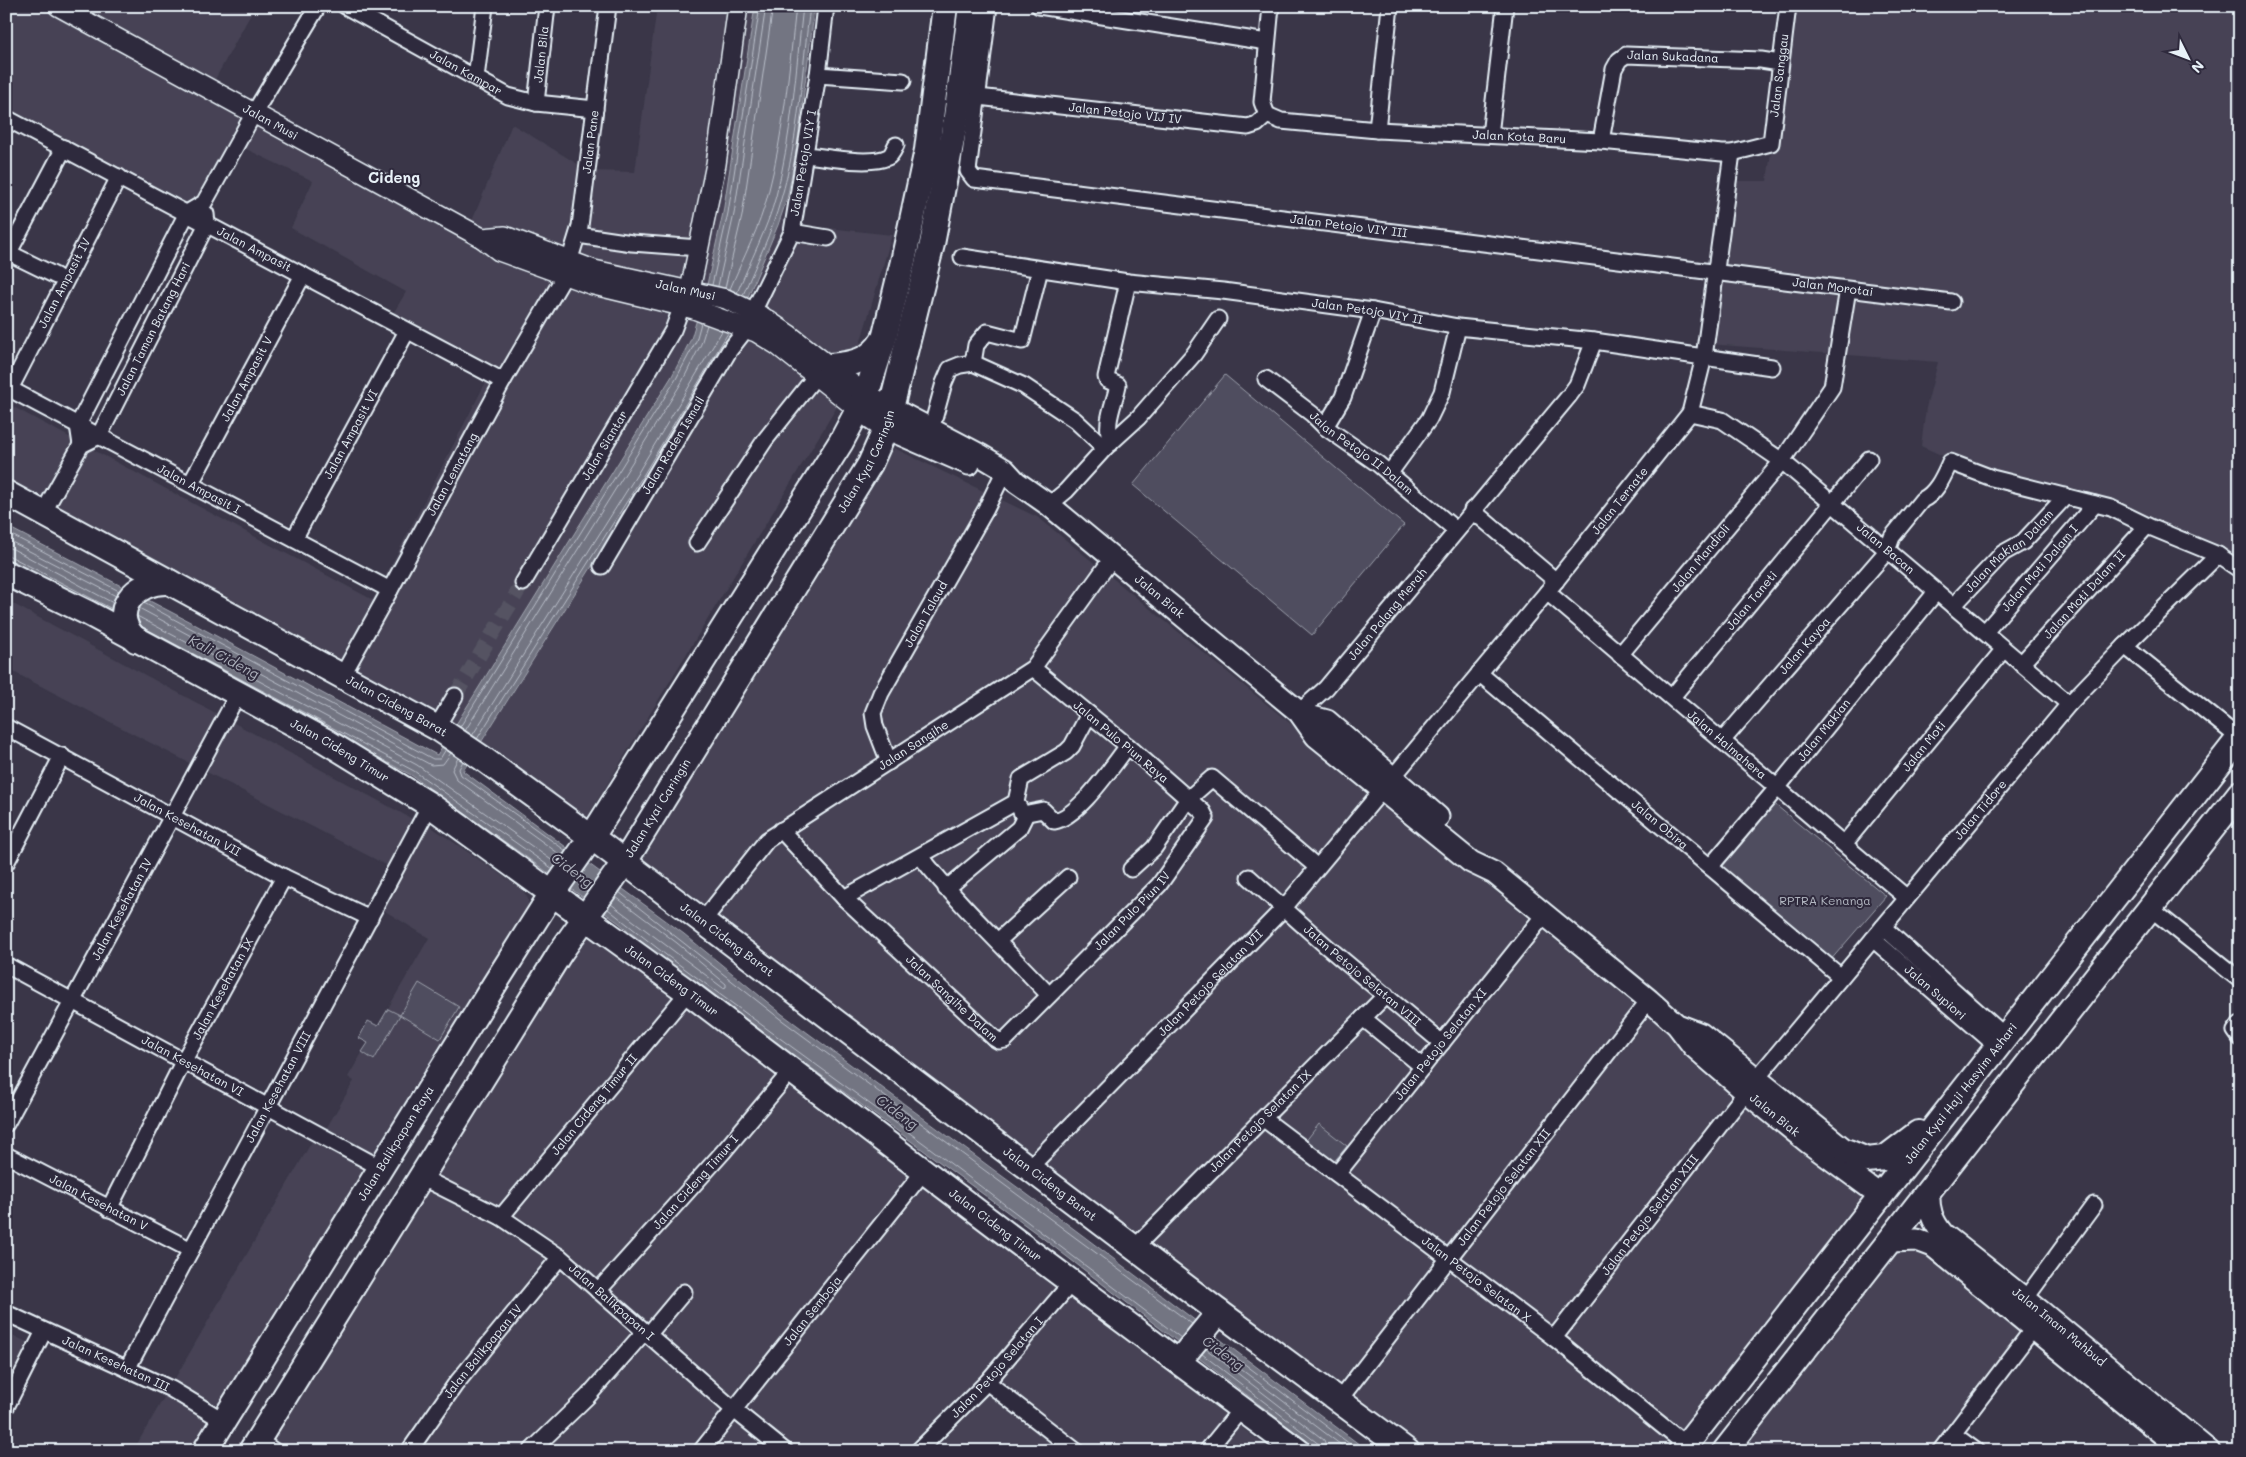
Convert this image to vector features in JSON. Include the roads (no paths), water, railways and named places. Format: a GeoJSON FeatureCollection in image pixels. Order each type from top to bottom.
{"type":"FeatureCollection","features":[{"type":"Feature","properties":{"kind":"main road"},"geometry":{"type":"LineString","coordinates":[[589,842],[841,442],[862,402],[884,339],[904,257],[926,150],[944,6]]}},
{"type":"Feature","properties":{"kind":"main road","name":"Jalan Kyai Caringin"},"geometry":{"type":"LineString","coordinates":[[621,868],[870,464],[889,419],[932,244],[955,124],[971,6]]}},
{"type":"Feature","properties":{"kind":"main road"},"geometry":{"type":"LineString","coordinates":[[822,372],[865,359],[878,349],[884,339]]}},
{"type":"Feature","properties":{"kind":"main road","name":"Jalan Biak"},"geometry":{"type":"LineString","coordinates":[[862,402],[889,419],[1007,477]]}},
{"type":"Feature","properties":{"kind":"main road","name":"Jalan Biak"},"geometry":{"type":"LineString","coordinates":[[889,419],[931,430],[1049,505],[1300,713],[1316,736],[1387,783],[1471,862],[1494,873],[1677,1025],[1701,1034],[1809,1143],[1885,1191]]}},
{"type":"Feature","properties":{"kind":"main road","name":"Jalan Cideng Barat"},"geometry":{"type":"LineString","coordinates":[[6,493],[438,728],[482,758],[621,868],[702,922],[1029,1168],[1134,1248],[1216,1316],[1339,1400],[1407,1451]]}},
{"type":"Feature","properties":{"kind":"main road"},"geometry":{"type":"LineString","coordinates":[[114,551],[123,563],[133,583]]}},
{"type":"Feature","properties":{"kind":"main road","name":"Jalan Cideng Timur"},"geometry":{"type":"LineString","coordinates":[[6,573],[113,622],[238,694],[324,740],[430,805],[555,889],[791,1071],[1072,1282],[1183,1357],[1242,1408],[1298,1451]]}},
{"type":"Feature","properties":{"kind":"main road"},"geometry":{"type":"LineString","coordinates":[[113,622],[125,586],[133,583],[169,582]]}},
{"type":"Feature","properties":{"kind":"main road","name":"Jalan Kyai Haji Hasyim Ashari"},"geometry":{"type":"LineString","coordinates":[[1683,1448],[2239,738]]}},
{"type":"Feature","properties":{"kind":"main road"},"geometry":{"type":"LineString","coordinates":[[1725,1451],[2240,793]]}},
{"type":"Feature","properties":{"kind":"main road","name":"Jalan Balikpapan Raya"},"geometry":{"type":"LineString","coordinates":[[205,1451],[379,1167],[555,889],[589,842]]}},
{"type":"Feature","properties":{"kind":"main road"},"geometry":{"type":"LineString","coordinates":[[261,1447],[421,1177],[560,953],[621,868]]}},
{"type":"Feature","properties":{"kind":"main road","name":"Jalan Biak"},"geometry":{"type":"LineString","coordinates":[[1751,1085],[1848,1152],[1885,1191]]}},
{"type":"Feature","properties":{"kind":"main road"},"geometry":{"type":"LineString","coordinates":[[1848,1152],[1867,1160],[1885,1158],[1902,1147],[1965,1089]]}},
{"type":"Feature","properties":{"kind":"main road","name":"Jalan Imam Mahbud"},"geometry":{"type":"LineString","coordinates":[[1929,1192],[1930,1215],[1935,1225],[1943,1234],[2039,1320],[2210,1451]]}},
{"type":"Feature","properties":{"kind":"main road","name":"Jalan Imam Mahbud"},"geometry":{"type":"LineString","coordinates":[[1891,1241],[1916,1240],[1933,1246],[2021,1305]]}},
{"type":"Feature","properties":{"kind":"main road"},"geometry":{"type":"LineString","coordinates":[[1183,1357],[1216,1316]]}},
{"type":"Feature","properties":{"kind":"main road","name":"Jalan Imam Mahbud"},"geometry":{"type":"LineString","coordinates":[[2039,1320],[2183,1451]]}},
{"type":"Feature","properties":{"kind":"street","name":"Jalan Musi"},"geometry":{"type":"LineString","coordinates":[[58,6],[257,109],[482,238],[500,251],[567,268],[594,270],[691,299],[788,334],[822,372],[862,402]]}},
{"type":"Feature","properties":{"kind":"street"},"geometry":{"type":"LineString","coordinates":[[187,213],[204,203],[318,6]]}},
{"type":"Feature","properties":{"kind":"street","name":"Jalan Kampar"},"geometry":{"type":"LineString","coordinates":[[345,6],[508,96],[536,104],[595,109]]}},
{"type":"Feature","properties":{"kind":"street"},"geometry":{"type":"LineString","coordinates":[[476,78],[484,6]]}},
{"type":"Feature","properties":{"kind":"street","name":"Jalan Bila"},"geometry":{"type":"LineString","coordinates":[[536,104],[547,6]]}},
{"type":"Feature","properties":{"kind":"street","name":"Jalan Pane"},"geometry":{"type":"LineString","coordinates":[[567,268],[578,235],[608,6]]}},
{"type":"Feature","properties":{"kind":"street","name":"Jalan Siantar"},"geometry":{"type":"LineString","coordinates":[[523,583],[691,299],[716,164],[738,6]]}},
{"type":"Feature","properties":{"kind":"street","name":"Jalan Petojo VIY I"},"geometry":{"type":"LineString","coordinates":[[746,318],[792,232],[806,155],[826,6]]}},
{"type":"Feature","properties":{"kind":"street"},"geometry":{"type":"LineString","coordinates":[[978,97],[989,6]]}},
{"type":"Feature","properties":{"kind":"street"},"geometry":{"type":"LineString","coordinates":[[1039,6],[1267,42]]}},
{"type":"Feature","properties":{"kind":"street"},"geometry":{"type":"LineString","coordinates":[[1267,115],[1262,102],[1271,6]]}},
{"type":"Feature","properties":{"kind":"street"},"geometry":{"type":"LineString","coordinates":[[1377,130],[1390,6]]}},
{"type":"Feature","properties":{"kind":"street"},"geometry":{"type":"LineString","coordinates":[[1490,134],[1505,6]]}},
{"type":"Feature","properties":{"kind":"street","name":"Jalan Sanggau"},"geometry":{"type":"LineString","coordinates":[[1770,143],[1788,6]]}},
{"type":"Feature","properties":{"kind":"street","name":"Jalan Sukadana"},"geometry":{"type":"LineString","coordinates":[[1601,140],[1614,69],[1619,60],[1626,55],[1761,60],[1780,63]]}},
{"type":"Feature","properties":{"kind":"street"},"geometry":{"type":"LineString","coordinates":[[818,75],[903,81]]}},
{"type":"Feature","properties":{"kind":"street","name":"Jalan Petojo VIJ IV"},"geometry":{"type":"LineString","coordinates":[[978,97],[1248,127],[1257,124],[1267,115]]}},
{"type":"Feature","properties":{"kind":"street","name":"Jalan Petojo VIY III"},"geometry":{"type":"LineString","coordinates":[[978,97],[968,171],[974,179],[1717,272]]}},
{"type":"Feature","properties":{"kind":"street","name":"Jalan Kota Baru"},"geometry":{"type":"LineString","coordinates":[[1267,115],[1281,120],[1377,130],[1601,140],[1732,153],[1770,143]]}},
{"type":"Feature","properties":{"kind":"street","name":"Jalan Ampasit"},"geometry":{"type":"LineString","coordinates":[[7,121],[64,148],[504,381]]}},
{"type":"Feature","properties":{"kind":"street"},"geometry":{"type":"LineString","coordinates":[[806,155],[873,160],[886,158],[891,155],[896,145]]}},
{"type":"Feature","properties":{"kind":"street"},"geometry":{"type":"LineString","coordinates":[[56,276],[8,255],[64,148]]}},
{"type":"Feature","properties":{"kind":"street","name":"Jalan Ternate"},"geometry":{"type":"LineString","coordinates":[[1387,783],[1551,586],[1690,413],[1704,357],[1732,153]]}},
{"type":"Feature","properties":{"kind":"street","name":"Jalan Ampasit IV"},"geometry":{"type":"LineString","coordinates":[[8,388],[119,177]]}},
{"type":"Feature","properties":{"kind":"street"},"geometry":{"type":"LineString","coordinates":[[204,203],[207,224]]}},
{"type":"Feature","properties":{"kind":"street","name":"Jalan Taman Batang Hari"},"geometry":{"type":"LineString","coordinates":[[78,425],[187,213]]}},
{"type":"Feature","properties":{"kind":"street","name":"Jalan Taman Batang Hari"},"geometry":{"type":"LineString","coordinates":[[99,436],[207,224]]}},
{"type":"Feature","properties":{"kind":"street"},"geometry":{"type":"LineString","coordinates":[[792,232],[828,238]]}},
{"type":"Feature","properties":{"kind":"street"},"geometry":{"type":"LineString","coordinates":[[578,235],[632,243],[699,248]]}},
{"type":"Feature","properties":{"kind":"street","name":"Jalan Petojo VIY II"},"geometry":{"type":"LineString","coordinates":[[962,256],[1128,282],[1223,291],[1373,311],[1458,327],[1594,341],[1772,367]]}},
{"type":"Feature","properties":{"kind":"street","name":"Jalan Lematang"},"geometry":{"type":"LineString","coordinates":[[342,676],[567,268]]}},
{"type":"Feature","properties":{"kind":"street"},"geometry":{"type":"LineString","coordinates":[[973,363],[976,345],[987,332],[1022,341],[1040,269]]}},
{"type":"Feature","properties":{"kind":"street","name":"Jalan Morotai"},"geometry":{"type":"LineString","coordinates":[[1717,272],[1951,302]]}},
{"type":"Feature","properties":{"kind":"street","name":"Jalan Ampasit V"},"geometry":{"type":"LineString","coordinates":[[191,484],[303,275]]}},
{"type":"Feature","properties":{"kind":"street"},"geometry":{"type":"LineString","coordinates":[[1108,445],[1109,414],[1118,385],[1107,380],[1106,377],[1128,282]]}},
{"type":"Feature","properties":{"kind":"street","name":"Jalan Mandioli"},"geometry":{"type":"LineString","coordinates":[[1620,655],[1782,461],[1832,387],[1846,295]]}},
{"type":"Feature","properties":{"kind":"street"},"geometry":{"type":"LineString","coordinates":[[1325,428],[1344,397],[1373,311]]}},
{"type":"Feature","properties":{"kind":"street","name":"Jalan Raden Ismail"},"geometry":{"type":"LineString","coordinates":[[602,566],[729,351],[746,318]]}},
{"type":"Feature","properties":{"kind":"street"},"geometry":{"type":"LineString","coordinates":[[1049,505],[1066,491],[1108,445],[1138,418],[1194,354],[1218,319]]}},
{"type":"Feature","properties":{"kind":"street"},"geometry":{"type":"LineString","coordinates":[[1389,474],[1429,419],[1442,392],[1458,327]]}},
{"type":"Feature","properties":{"kind":"street","name":"Jalan Ampasit VI"},"geometry":{"type":"LineString","coordinates":[[294,539],[407,331]]}},
{"type":"Feature","properties":{"kind":"street","name":"Jalan Palang Merah"},"geometry":{"type":"LineString","coordinates":[[1300,713],[1326,688],[1472,510],[1573,391],[1594,341]]}},
{"type":"Feature","properties":{"kind":"street"},"geometry":{"type":"LineString","coordinates":[[931,430],[944,383],[950,369],[973,363],[1024,386],[1108,445]]}},
{"type":"Feature","properties":{"kind":"street"},"geometry":{"type":"LineString","coordinates":[[697,543],[765,440],[822,372]]}},
{"type":"Feature","properties":{"kind":"street","name":"Jalan Petojo II Dalam"},"geometry":{"type":"LineString","coordinates":[[1266,379],[1312,414],[1325,428],[1389,474],[1456,530]]}},
{"type":"Feature","properties":{"kind":"street","name":"Jalan Ampasit I"},"geometry":{"type":"LineString","coordinates":[[8,388],[390,590]]}},
{"type":"Feature","properties":{"kind":"street","name":"Jalan Bacan"},"geometry":{"type":"LineString","coordinates":[[1690,413],[1722,420],[1782,461],[2069,704]]}},
{"type":"Feature","properties":{"kind":"street"},"geometry":{"type":"LineString","coordinates":[[78,425],[81,445]]}},
{"type":"Feature","properties":{"kind":"street"},"geometry":{"type":"LineString","coordinates":[[44,513],[81,445],[99,436]]}},
{"type":"Feature","properties":{"kind":"street","name":"Jalan Taneti"},"geometry":{"type":"LineString","coordinates":[[1672,697],[1869,459]]}},
{"type":"Feature","properties":{"kind":"street","name":"Jalan Kayoa"},"geometry":{"type":"LineString","coordinates":[[1722,741],[1887,551],[1892,536],[1940,482],[1950,462],[1992,478],[2066,496]]}},
{"type":"Feature","properties":{"kind":"street","name":"Jalan Talaud"},"geometry":{"type":"LineString","coordinates":[[889,762],[875,726],[873,713],[881,693],[986,509],[1007,477]]}},
{"type":"Feature","properties":{"kind":"street"},"geometry":{"type":"LineString","coordinates":[[2066,496],[2111,508],[2147,526],[2218,555],[2240,570]]}},
{"type":"Feature","properties":{"kind":"street","name":"Jalan Makian Dalam"},"geometry":{"type":"LineString","coordinates":[[1953,606],[2003,553],[2023,542],[2066,496]]}},
{"type":"Feature","properties":{"kind":"street","name":"Jalan Moti Dalam I"},"geometry":{"type":"LineString","coordinates":[[1985,632],[2095,504]]}},
{"type":"Feature","properties":{"kind":"street"},"geometry":{"type":"LineString","coordinates":[[1472,510],[1551,586]]}},
{"type":"Feature","properties":{"kind":"street","name":"Jalan Moti Dalam II"},"geometry":{"type":"LineString","coordinates":[[2022,664],[2147,526]]}},
{"type":"Feature","properties":{"kind":"street","name":"Jalan Tidore"},"geometry":{"type":"LineString","coordinates":[[1751,1085],[2069,704],[2218,555]]}},
{"type":"Feature","properties":{"kind":"street","name":"Jalan Sangihe"},"geometry":{"type":"LineString","coordinates":[[702,922],[767,840],[1033,668],[1113,557]]}},
{"type":"Feature","properties":{"kind":"street","name":"Jalan Halmahera"},"geometry":{"type":"LineString","coordinates":[[1551,586],[1620,655],[1672,697],[1906,898]]}},
{"type":"Feature","properties":{"kind":"street","name":"Jalan Makian"},"geometry":{"type":"LineString","coordinates":[[1710,867],[1777,788],[1936,592]]}},
{"type":"Feature","properties":{"kind":"street"},"geometry":{"type":"LineString","coordinates":[[2125,646],[2239,738]]}},
{"type":"Feature","properties":{"kind":"street","name":"Jalan Moti"},"geometry":{"type":"LineString","coordinates":[[1844,844],[2004,649]]}},
{"type":"Feature","properties":{"kind":"street","name":"Jalan Pulo Piun Raya"},"geometry":{"type":"LineString","coordinates":[[1033,668],[1128,746],[1203,812],[1206,818]]}},
{"type":"Feature","properties":{"kind":"street","name":"Jalan Obira"},"geometry":{"type":"LineString","coordinates":[[1479,673],[1841,977]]}},
{"type":"Feature","properties":{"kind":"street","name":"Jalan Kesehatan IV"},"geometry":{"type":"LineString","coordinates":[[6,1124],[238,694]]}},
{"type":"Feature","properties":{"kind":"street"},"geometry":{"type":"LineString","coordinates":[[438,728],[455,696]]}},
{"type":"Feature","properties":{"kind":"street"},"geometry":{"type":"LineString","coordinates":[[946,889],[1024,821],[1020,808],[1021,779],[1057,758],[1072,746],[1089,714]]}},
{"type":"Feature","properties":{"kind":"street","name":"Jalan Kesehatan VII"},"geometry":{"type":"LineString","coordinates":[[6,727],[284,877],[370,918]]}},
{"type":"Feature","properties":{"kind":"street"},"geometry":{"type":"LineString","coordinates":[[844,898],[1020,808],[1043,810],[1054,821],[1059,820],[1082,802],[1128,746]]}},
{"type":"Feature","properties":{"kind":"street"},"geometry":{"type":"LineString","coordinates":[[6,863],[62,756]]}},
{"type":"Feature","properties":{"kind":"street"},"geometry":{"type":"LineString","coordinates":[[1131,869],[1154,847],[1188,799],[1212,778],[1318,867]]}},
{"type":"Feature","properties":{"kind":"street","name":"Jalan Petojo Selatan VII"},"geometry":{"type":"LineString","coordinates":[[1029,1168],[1283,909],[1387,783]]}},
{"type":"Feature","properties":{"kind":"street","name":"Jalan Kesehatan VIII"},"geometry":{"type":"LineString","coordinates":[[127,1369],[430,805]]}},
{"type":"Feature","properties":{"kind":"street","name":"Jalan Pulo Piun IV"},"geometry":{"type":"LineString","coordinates":[[1049,995],[1158,885],[1206,818]]}},
{"type":"Feature","properties":{"kind":"street","name":"Jalan Sangihe Dalam"},"geometry":{"type":"LineString","coordinates":[[781,830],[844,898],[994,1038],[999,1041],[1005,1040],[1049,995]]}},
{"type":"Feature","properties":{"kind":"street"},"geometry":{"type":"LineString","coordinates":[[1154,847],[1175,862]]}},
{"type":"Feature","properties":{"kind":"street"},"geometry":{"type":"LineString","coordinates":[[921,857],[946,889],[998,940],[1049,995]]}},
{"type":"Feature","properties":{"kind":"street","name":"Jalan Kesehatan IX"},"geometry":{"type":"LineString","coordinates":[[109,1209],[183,1062],[284,877]]}},
{"type":"Feature","properties":{"kind":"street"},"geometry":{"type":"LineString","coordinates":[[998,940],[1068,877]]}},
{"type":"Feature","properties":{"kind":"street","name":"Jalan Petojo Selatan VIII"},"geometry":{"type":"LineString","coordinates":[[1249,877],[1283,909],[1442,1043]]}},
{"type":"Feature","properties":{"kind":"street"},"geometry":{"type":"LineString","coordinates":[[2150,908],[2240,980]]}},
{"type":"Feature","properties":{"kind":"street","name":"Jalan Petojo Selatan XI"},"geometry":{"type":"LineString","coordinates":[[1337,1174],[1544,915]]}},
{"type":"Feature","properties":{"kind":"street","name":"Jalan Supiori"},"geometry":{"type":"LineString","coordinates":[[1878,933],[2002,1042]]}},
{"type":"Feature","properties":{"kind":"street","name":"Jalan Kesehatan VI"},"geometry":{"type":"LineString","coordinates":[[6,965],[379,1167]]}},
{"type":"Feature","properties":{"kind":"street","name":"Jalan Cideng Timur II"},"geometry":{"type":"LineString","coordinates":[[501,1217],[688,992]]}},
{"type":"Feature","properties":{"kind":"street","name":"Jalan Petojo Selatan IX"},"geometry":{"type":"LineString","coordinates":[[1134,1248],[1386,995]]}},
{"type":"Feature","properties":{"kind":"street","name":"Jalan Petojo Selatan XII"},"geometry":{"type":"LineString","coordinates":[[1339,1400],[1649,1000]]}},
{"type":"Feature","properties":{"kind":"street"},"geometry":{"type":"LineString","coordinates":[[1363,1018],[1423,1067]]}},
{"type":"Feature","properties":{"kind":"street","name":"Jalan Cideng Timur I"},"geometry":{"type":"LineString","coordinates":[[598,1291],[718,1158],[791,1071]]}},
{"type":"Feature","properties":{"kind":"street","name":"Jalan Petojo Selatan XIII"},"geometry":{"type":"LineString","coordinates":[[1554,1338],[1751,1085]]}},
{"type":"Feature","properties":{"kind":"street","name":"Jalan Petojo Selatan X"},"geometry":{"type":"LineString","coordinates":[[1264,1119],[1554,1338],[1683,1448]]}},
{"type":"Feature","properties":{"kind":"street","name":"Jalan Kesehatan V"},"geometry":{"type":"LineString","coordinates":[[6,1155],[191,1250]]}},
{"type":"Feature","properties":{"kind":"street","name":"Jalan Semboja"},"geometry":{"type":"LineString","coordinates":[[700,1451],[924,1171]]}},
{"type":"Feature","properties":{"kind":"street","name":"Jalan Balikpapan I"},"geometry":{"type":"LineString","coordinates":[[421,1177],[501,1217],[560,1257],[646,1334],[785,1451]]}},
{"type":"Feature","properties":{"kind":"street"},"geometry":{"type":"LineString","coordinates":[[2021,1305],[2094,1205]]}},
{"type":"Feature","properties":{"kind":"street","name":"Jalan Balikpapan IV"},"geometry":{"type":"LineString","coordinates":[[410,1451],[454,1385],[560,1257]]}},
{"type":"Feature","properties":{"kind":"street","name":"Jalan Petojo Selatan I"},"geometry":{"type":"LineString","coordinates":[[924,1449],[987,1382],[1072,1282]]}},
{"type":"Feature","properties":{"kind":"street"},"geometry":{"type":"LineString","coordinates":[[531,1451],[588,1396],[684,1292]]}},
{"type":"Feature","properties":{"kind":"street","name":"Jalan Kesehatan III"},"geometry":{"type":"LineString","coordinates":[[6,1312],[171,1389],[224,1421]]}},
{"type":"Feature","properties":{"kind":"street"},"geometry":{"type":"LineString","coordinates":[[1940,1451],[2039,1320]]}},
{"type":"Feature","properties":{"kind":"street"},"geometry":{"type":"LineString","coordinates":[[6,1407],[44,1331]]}},
{"type":"Feature","properties":{"kind":"street"},"geometry":{"type":"LineString","coordinates":[[987,1382],[1076,1451]]}},
{"type":"Feature","properties":{"kind":"street"},"geometry":{"type":"LineString","coordinates":[[1207,1451],[1242,1408]]}},
{"type":"Feature","properties":{"kind":"street"},"geometry":{"type":"LineString","coordinates":[[1953,1434],[1976,1451]]}},
{"type":"Feature","properties":{"kind":"water","name":"Kali Cideng"},"geometry":{"type":"Polygon","coordinates":[[[755,6],[815,6],[797,146],[787,199],[778,225],[729,342],[645,482],[463,771],[684,934],[782,1014],[1070,1226],[1368,1451],[1320,1451],[1036,1233],[663,959],[619,923],[411,775],[6,558],[6,526],[194,624],[437,755],[672,376],[691,339],[706,289],[723,213],[755,6]]]}},
{"type":"Feature","properties":{"kind":"tunnel"},"geometry":{"type":"LineString","coordinates":[[455,696],[523,583]]}},
{"type":"Feature","properties":{"kind":"district","name":"Cideng"},"geometry":{"type":"Point","coordinates":[394,178]}},
{"type":"Feature","properties":{"kind":"park label","name":"RPTRA Kenanga"},"geometry":{"type":"Point","coordinates":[1825,901]}}]}
